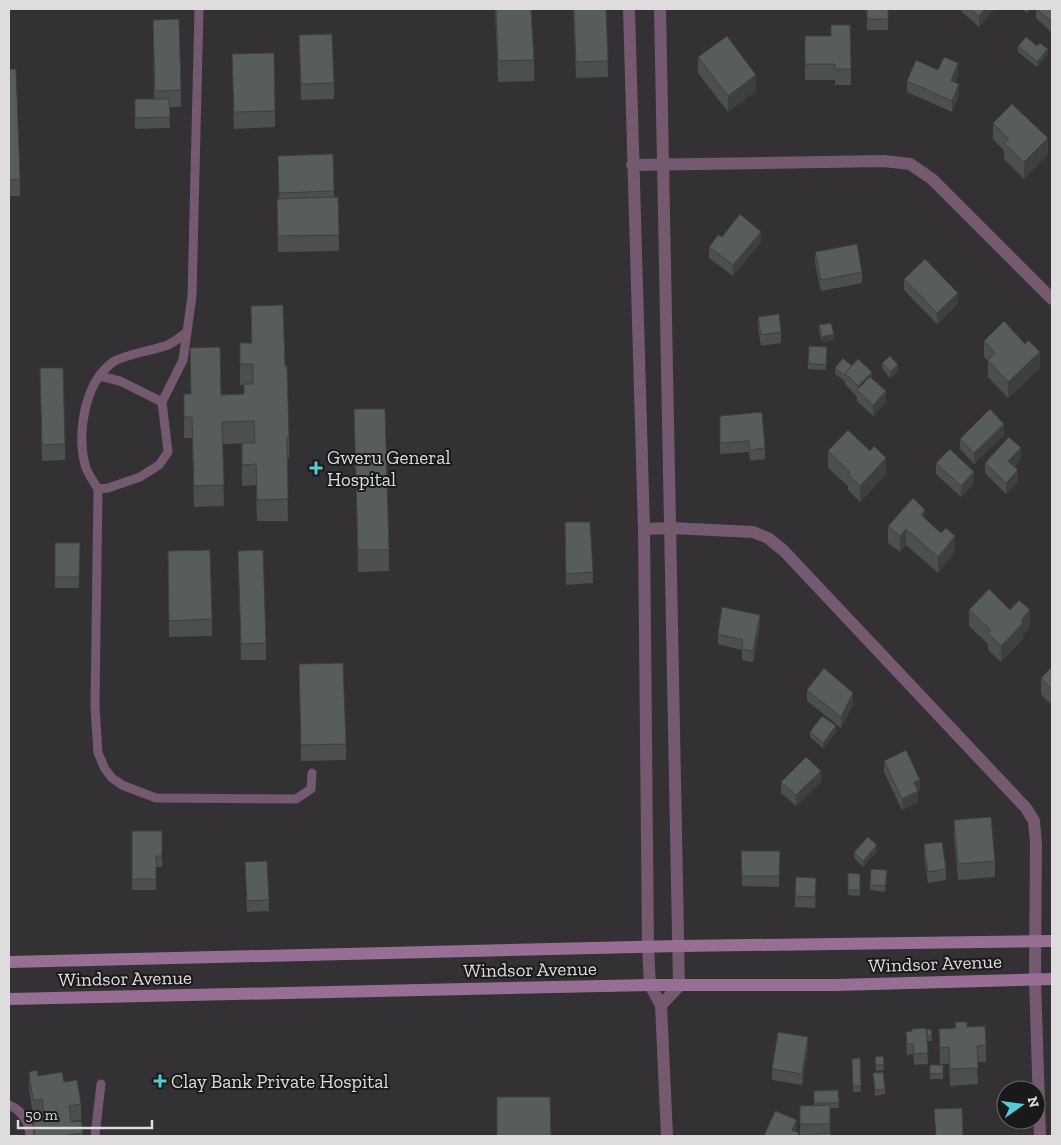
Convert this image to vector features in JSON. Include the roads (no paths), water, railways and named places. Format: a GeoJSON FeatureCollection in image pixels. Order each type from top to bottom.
{"type":"FeatureCollection","features":[{"type":"Feature","properties":{"kind":"main road","name":"Windsor Avenue"},"geometry":{"type":"LineString","coordinates":[[9,962],[679,946],[1052,941]]}},
{"type":"Feature","properties":{"kind":"main road","name":"Windsor Avenue"},"geometry":{"type":"LineString","coordinates":[[9,999],[650,985],[836,985],[1052,979]]}},
{"type":"Feature","properties":{"kind":"street"},"geometry":{"type":"LineString","coordinates":[[629,9],[644,529],[648,947],[650,985],[661,1005],[667,1136]]}},
{"type":"Feature","properties":{"kind":"street"},"geometry":{"type":"LineString","coordinates":[[660,9],[679,946],[679,986],[661,1005]]}},
{"type":"Feature","properties":{"kind":"street"},"geometry":{"type":"LineString","coordinates":[[632,165],[884,161],[910,164],[932,179],[1052,299]]}},
{"type":"Feature","properties":{"kind":"street"},"geometry":{"type":"LineString","coordinates":[[644,529],[671,528],[753,532],[768,538],[784,551],[1026,808],[1034,821],[1036,842],[1035,979],[1040,1136]]}},
{"type":"Feature","properties":{"kind":"lane"},"geometry":{"type":"LineString","coordinates":[[98,489],[108,488],[140,477],[159,465],[168,452],[162,402],[183,360],[192,296],[199,9]]}},
{"type":"Feature","properties":{"kind":"lane"},"geometry":{"type":"LineString","coordinates":[[187,332],[170,344],[114,362],[99,376],[91,392],[84,421],[83,448],[86,467],[98,489],[95,706],[98,753],[104,769],[122,786],[156,798],[296,799],[311,789],[312,773]]}},
{"type":"Feature","properties":{"kind":"lane"},"geometry":{"type":"LineString","coordinates":[[99,376],[120,381],[162,402]]}},
{"type":"Feature","properties":{"kind":"lane"},"geometry":{"type":"LineString","coordinates":[[96,1136],[101,1084]]}},
{"type":"Feature","properties":{"kind":"lane"},"geometry":{"type":"LineString","coordinates":[[9,1106],[19,1110],[25,1117],[29,1126],[30,1136]]}},
{"type":"Feature","properties":{"kind":"place","name":"Gweru General Hospital"},"geometry":{"type":"Point","coordinates":[316,468]}},
{"type":"Feature","properties":{"kind":"place","name":"Clay Bank Private Hospital"},"geometry":{"type":"Point","coordinates":[160,1081]}}]}
